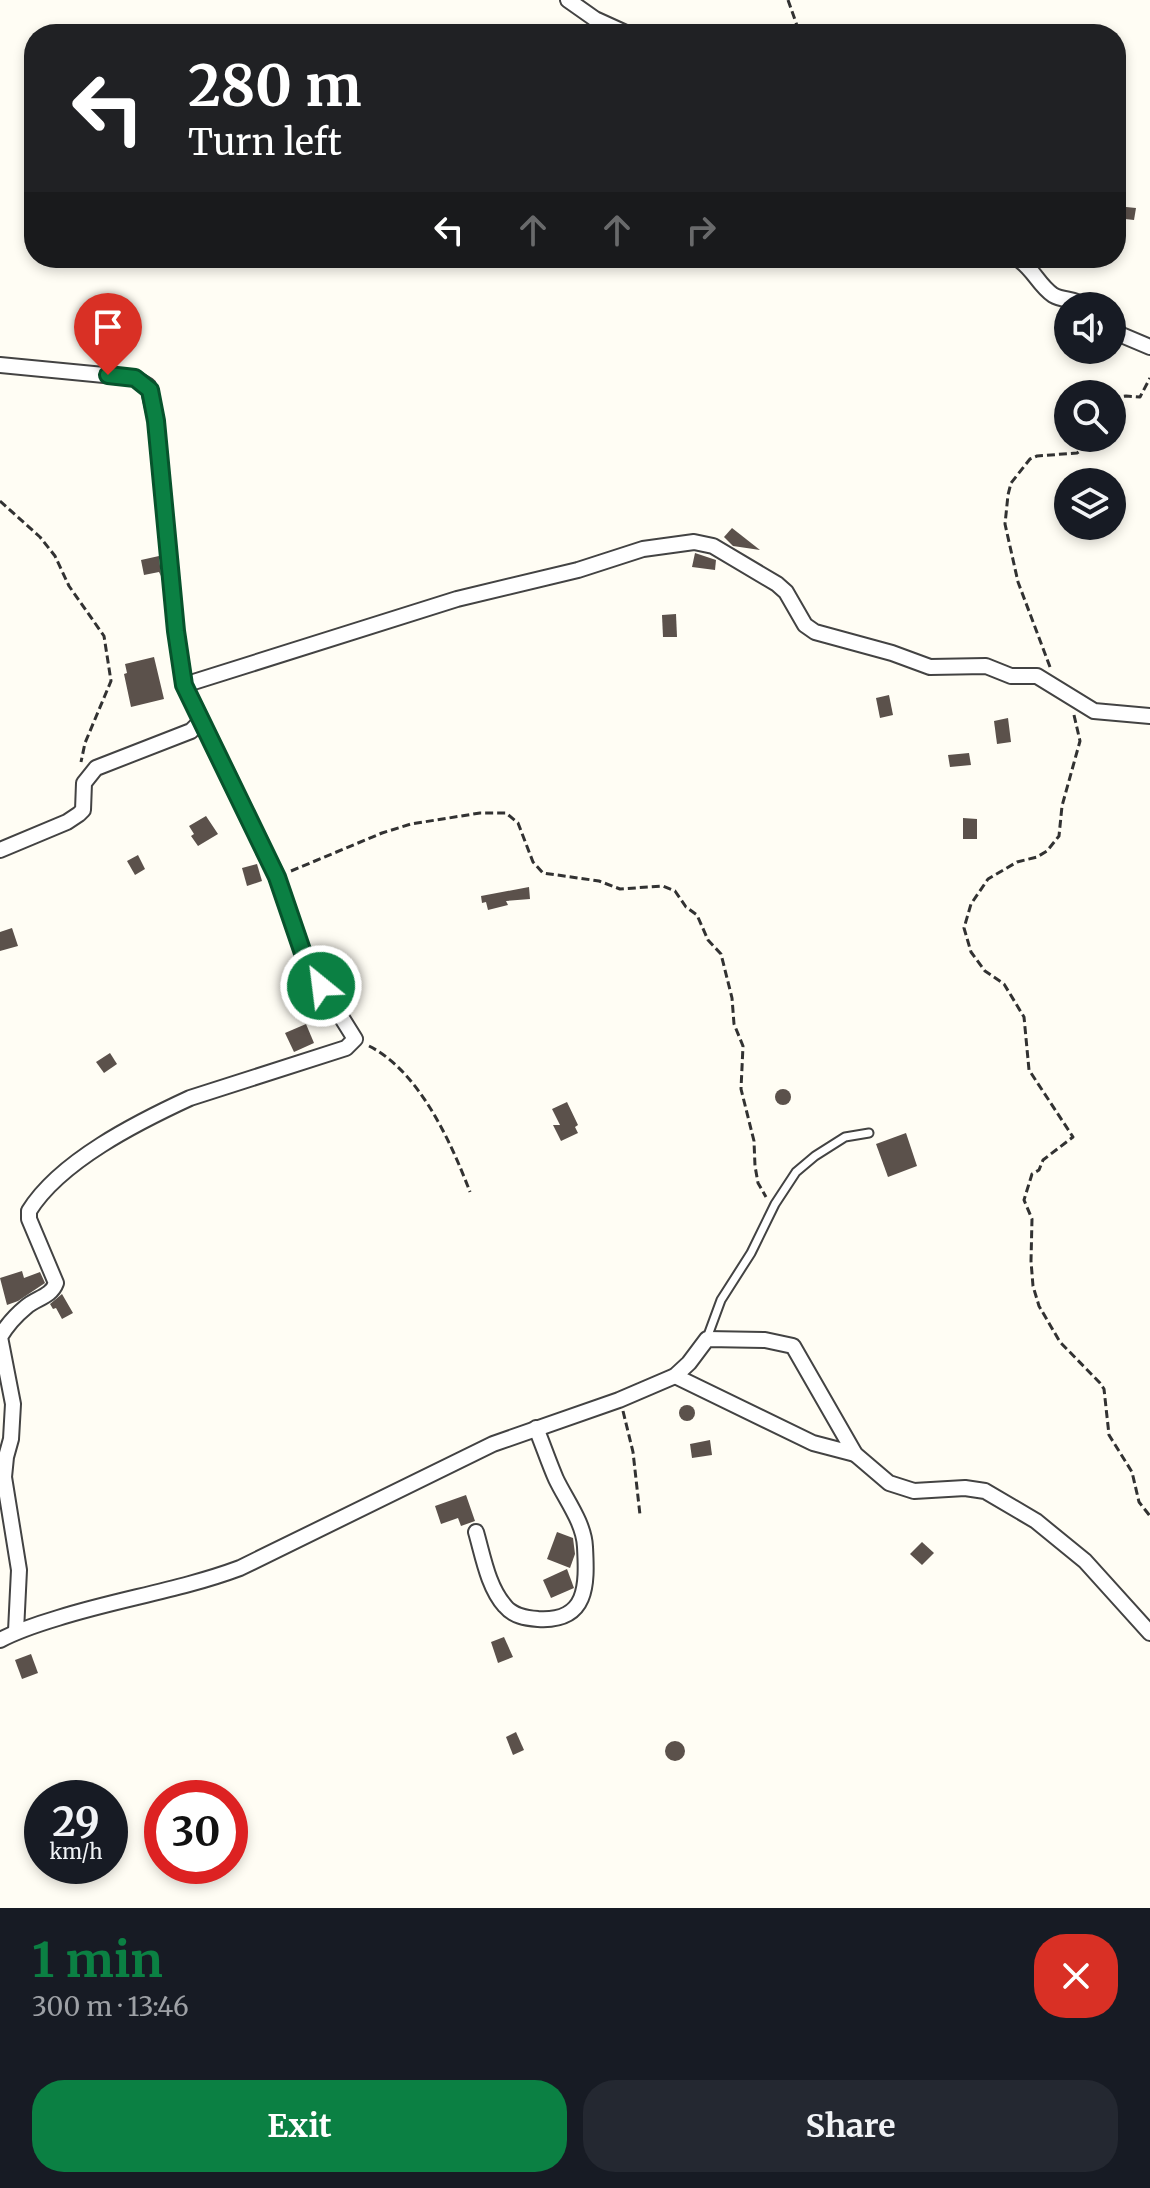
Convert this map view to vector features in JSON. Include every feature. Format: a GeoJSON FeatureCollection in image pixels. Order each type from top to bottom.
{"type":"FeatureCollection","features":[{"type":"Feature","properties":{"kind":"street"},"geometry":{"type":"LineString","coordinates":[[568,0],[606,24]]}},
{"type":"Feature","properties":{"kind":"street"},"geometry":{"type":"LineString","coordinates":[[1029,268],[1054,295]]}},
{"type":"Feature","properties":{"kind":"street"},"geometry":{"type":"LineString","coordinates":[[1126,337],[1150,347]]}},
{"type":"Feature","properties":{"kind":"street"},"geometry":{"type":"LineString","coordinates":[[0,365],[135,378],[148,386],[156,421],[184,685],[277,877],[305,959],[355,1039],[346,1048],[190,1098],[167,1109],[64,1170],[29,1211],[29,1219],[56,1283],[50,1293],[29,1304],[12,1320],[0,1337],[13,1404],[4,1477],[19,1570],[16,1631]]}},
{"type":"Feature","properties":{"kind":"street"},"geometry":{"type":"LineString","coordinates":[[184,685],[457,599],[578,570],[643,549],[694,542],[713,546],[777,584],[786,592],[805,625],[815,632],[930,667],[986,666],[1011,676],[1037,676],[1094,711],[1150,716]]}},
{"type":"Feature","properties":{"kind":"street"},"geometry":{"type":"LineString","coordinates":[[0,850],[79,814],[83,810],[84,783],[96,768],[191,731],[201,721]]}},
{"type":"Feature","properties":{"kind":"street"},"geometry":{"type":"LineString","coordinates":[[0,1640],[16,1631],[97,1606],[240,1568],[493,1444],[619,1400],[675,1376],[707,1339],[765,1340],[793,1346],[855,1454],[889,1483],[914,1491],[965,1488],[985,1491],[1036,1521],[1085,1561],[1150,1633]]}},
{"type":"Feature","properties":{"kind":"street"},"geometry":{"type":"LineString","coordinates":[[675,1376],[813,1443],[855,1454]]}},
{"type":"Feature","properties":{"kind":"street"},"geometry":{"type":"LineString","coordinates":[[476,1532],[492,1585],[508,1610],[527,1618],[549,1619],[567,1615],[578,1607],[585,1582],[585,1539],[536,1428]]}},
{"type":"Feature","properties":{"kind":"lane"},"geometry":{"type":"LineString","coordinates":[[707,1339],[721,1300],[796,1172],[845,1137],[869,1133]]}},
{"type":"Feature","properties":{"kind":"path"},"geometry":{"type":"LineString","coordinates":[[788,0],[796,24]]}},
{"type":"Feature","properties":{"kind":"path"},"geometry":{"type":"LineString","coordinates":[[1126,396],[1140,397],[1150,378]]}},
{"type":"Feature","properties":{"kind":"path"},"geometry":{"type":"LineString","coordinates":[[1055,686],[1018,582],[1005,524],[1011,483],[1030,459],[1078,452]]}},
{"type":"Feature","properties":{"kind":"path"},"geometry":{"type":"LineString","coordinates":[[0,501],[40,537],[55,556],[69,586],[104,636],[111,681],[85,743],[81,762],[84,783]]}},
{"type":"Feature","properties":{"kind":"path"},"geometry":{"type":"LineString","coordinates":[[1069,697],[1080,741],[1062,806],[1059,836],[1047,851],[1017,862],[988,879],[971,904],[964,935],[971,952],[985,971],[1004,984],[1024,1017],[1029,1070],[1073,1137],[1041,1162],[1039,1170],[1032,1174],[1026,1191],[1025,1204],[1032,1219],[1033,1286],[1039,1306],[1060,1342],[1090,1370],[1104,1389],[1109,1435],[1132,1472],[1139,1502],[1150,1516]]}},
{"type":"Feature","properties":{"kind":"path"},"geometry":{"type":"LineString","coordinates":[[277,877],[308,862],[411,824],[480,813],[506,813],[518,823],[533,862],[543,873],[599,881],[620,889],[663,886],[675,891],[686,907],[697,915],[708,940],[721,954],[732,998],[734,1024],[745,1055],[741,1089],[754,1141],[756,1175],[774,1207]]}},
{"type":"Feature","properties":{"kind":"path"},"geometry":{"type":"LineString","coordinates":[[355,1039],[377,1050],[404,1073],[445,1133],[470,1192]]}},
{"type":"Feature","properties":{"kind":"path"},"geometry":{"type":"LineString","coordinates":[[619,1400],[633,1452],[640,1515]]}},
{"type":"Feature","properties":{"kind":"building"},"geometry":{"type":"Polygon","coordinates":[[[1126,207],[1136,208],[1134,220],[1126,219],[1126,207]]]}},
{"type":"Feature","properties":{"kind":"building"},"geometry":{"type":"Polygon","coordinates":[[[732,528],[760,550],[733,546],[724,537],[732,528]]]}},
{"type":"Feature","properties":{"kind":"building"},"geometry":{"type":"Polygon","coordinates":[[[695,553],[716,560],[715,570],[692,567],[695,553]]]}},
{"type":"Feature","properties":{"kind":"building"},"geometry":{"type":"Polygon","coordinates":[[[159,556],[161,576],[159,572],[144,575],[141,560],[159,556]]]}},
{"type":"Feature","properties":{"kind":"building"},"geometry":{"type":"Polygon","coordinates":[[[676,614],[677,637],[663,637],[662,615],[676,614]]]}},
{"type":"Feature","properties":{"kind":"building"},"geometry":{"type":"Polygon","coordinates":[[[154,657],[164,699],[131,707],[125,664],[154,657]]]}},
{"type":"Feature","properties":{"kind":"building"},"geometry":{"type":"Polygon","coordinates":[[[889,695],[893,715],[880,718],[876,698],[889,695]]]}},
{"type":"Feature","properties":{"kind":"building"},"geometry":{"type":"Polygon","coordinates":[[[1008,718],[1011,742],[997,744],[994,721],[1008,718]]]}},
{"type":"Feature","properties":{"kind":"building"},"geometry":{"type":"Polygon","coordinates":[[[969,753],[971,765],[950,767],[948,755],[969,753]]]}},
{"type":"Feature","properties":{"kind":"building"},"geometry":{"type":"Polygon","coordinates":[[[206,816],[218,834],[198,846],[189,826],[206,816]]]}},
{"type":"Feature","properties":{"kind":"building"},"geometry":{"type":"Polygon","coordinates":[[[963,818],[977,819],[977,839],[963,839],[963,818]]]}},
{"type":"Feature","properties":{"kind":"building"},"geometry":{"type":"Polygon","coordinates":[[[138,855],[145,869],[135,875],[127,861],[138,855]]]}},
{"type":"Feature","properties":{"kind":"building"},"geometry":{"type":"Polygon","coordinates":[[[257,864],[262,881],[247,886],[242,868],[257,864]]]}},
{"type":"Feature","properties":{"kind":"building"},"geometry":{"type":"Polygon","coordinates":[[[529,887],[530,899],[506,901],[508,905],[488,910],[486,902],[482,903],[481,896],[529,887]]]}},
{"type":"Feature","properties":{"kind":"building"},"geometry":{"type":"Polygon","coordinates":[[[12,928],[18,946],[0,951],[0,932],[12,928]]]}},
{"type":"Feature","properties":{"kind":"building"},"geometry":{"type":"Polygon","coordinates":[[[306,1024],[314,1043],[294,1052],[285,1033],[306,1024]]]}},
{"type":"Feature","properties":{"kind":"building"},"geometry":{"type":"Polygon","coordinates":[[[110,1053],[117,1064],[104,1073],[96,1062],[110,1053]]]}},
{"type":"Feature","properties":{"kind":"building"},"geometry":{"type":"Polygon","coordinates":[[[783,1089],[789,1091],[789,1103],[783,1105],[777,1103],[775,1097],[777,1091],[783,1089]]]}},
{"type":"Feature","properties":{"kind":"building"},"geometry":{"type":"Polygon","coordinates":[[[567,1102],[578,1125],[575,1127],[578,1133],[561,1141],[553,1125],[560,1125],[552,1109],[567,1102]]]}},
{"type":"Feature","properties":{"kind":"building"},"geometry":{"type":"Polygon","coordinates":[[[906,1133],[917,1166],[888,1177],[876,1144],[906,1133]]]}},
{"type":"Feature","properties":{"kind":"building"},"geometry":{"type":"Polygon","coordinates":[[[22,1271],[24,1278],[40,1272],[45,1283],[7,1305],[0,1278],[22,1271]]]}},
{"type":"Feature","properties":{"kind":"building"},"geometry":{"type":"Polygon","coordinates":[[[62,1294],[73,1313],[62,1319],[50,1304],[62,1294]]]}},
{"type":"Feature","properties":{"kind":"building"},"geometry":{"type":"Polygon","coordinates":[[[684,1405],[690,1405],[695,1413],[693,1419],[684,1421],[679,1416],[679,1410],[684,1405]]]}},
{"type":"Feature","properties":{"kind":"building"},"geometry":{"type":"Polygon","coordinates":[[[710,1440],[712,1455],[692,1458],[690,1444],[710,1440]]]}},
{"type":"Feature","properties":{"kind":"building"},"geometry":{"type":"Polygon","coordinates":[[[466,1495],[475,1521],[461,1526],[458,1518],[441,1524],[435,1506],[466,1495]]]}},
{"type":"Feature","properties":{"kind":"building"},"geometry":{"type":"Polygon","coordinates":[[[557,1532],[573,1538],[575,1554],[570,1568],[547,1559],[557,1532]]]}},
{"type":"Feature","properties":{"kind":"building"},"geometry":{"type":"Polygon","coordinates":[[[922,1542],[934,1553],[922,1565],[910,1554],[922,1542]]]}},
{"type":"Feature","properties":{"kind":"building"},"geometry":{"type":"Polygon","coordinates":[[[567,1569],[574,1588],[551,1598],[543,1580],[567,1569]]]}},
{"type":"Feature","properties":{"kind":"building"},"geometry":{"type":"Polygon","coordinates":[[[504,1637],[513,1657],[498,1663],[491,1642],[504,1637]]]}},
{"type":"Feature","properties":{"kind":"building"},"geometry":{"type":"Polygon","coordinates":[[[31,1654],[38,1673],[22,1679],[15,1660],[31,1654]]]}},
{"type":"Feature","properties":{"kind":"building"},"geometry":{"type":"Polygon","coordinates":[[[516,1732],[524,1750],[513,1755],[506,1737],[516,1732]]]}},
{"type":"Feature","properties":{"kind":"building"},"geometry":{"type":"Polygon","coordinates":[[[675,1741],[682,1744],[685,1751],[682,1758],[675,1761],[668,1758],[665,1751],[668,1744],[675,1741]]]}},
{"type":"Feature","properties":{"kind":"route"},"geometry":{"type":"LineString","coordinates":[[108,375],[141,380],[150,390],[156,421],[184,685],[277,877],[305,959],[321,986]]}}]}
